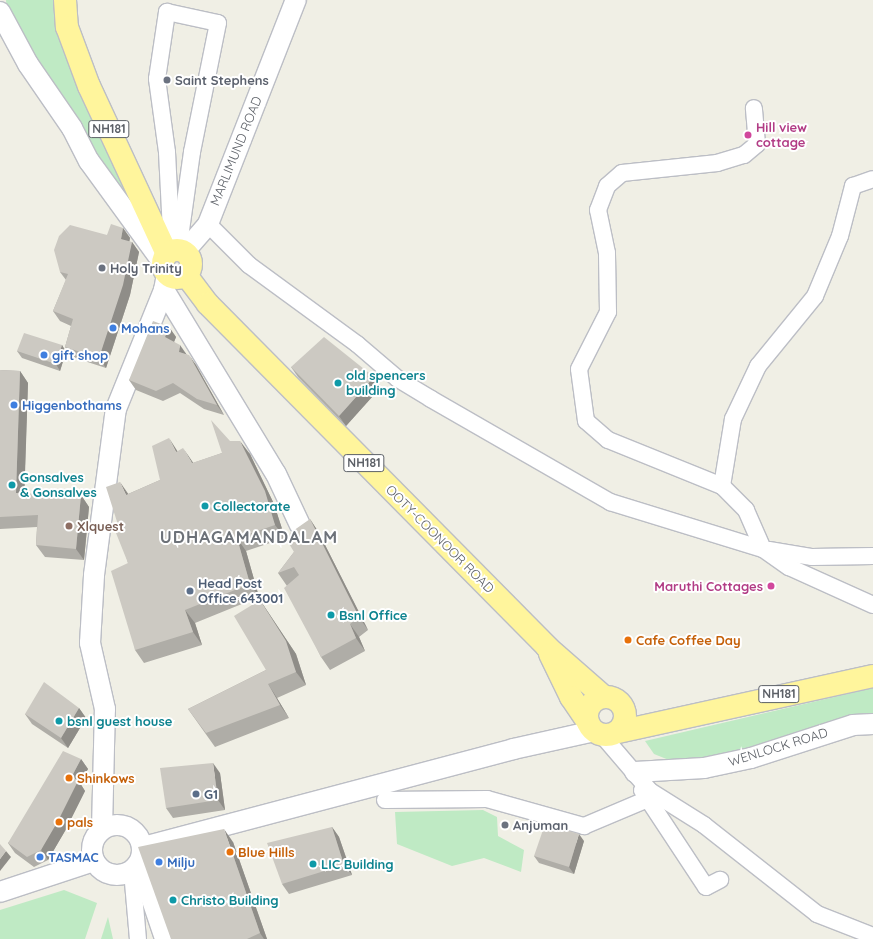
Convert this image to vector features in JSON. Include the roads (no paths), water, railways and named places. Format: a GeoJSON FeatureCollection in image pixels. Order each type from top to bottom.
{"type":"FeatureCollection","features":[{"type":"Feature","properties":{"kind":"highway","name":"OOTY-COONOOR ROAD"},"geometry":{"type":"LineString","coordinates":[[65,0],[67,27],[89,86],[173,264],[208,304],[547,647],[604,696]]}},
{"type":"Feature","properties":{"kind":"highway","name":"OOTY-COONOOR ROAD"},"geometry":{"type":"LineString","coordinates":[[547,647],[570,697],[601,730]]}},
{"type":"Feature","properties":{"kind":"highway","name":"NH181"},"geometry":{"type":"LineString","coordinates":[[601,730],[685,716],[873,676]]}},
{"type":"Feature","properties":{"kind":"highway","name":"NH181"},"geometry":{"type":"LineString","coordinates":[[604,696],[615,698],[624,708],[685,716]]}},
{"type":"Feature","properties":{"kind":"highway"},"geometry":{"type":"LineString","coordinates":[[604,696],[592,703],[601,730],[626,718],[624,708]]}},
{"type":"Feature","properties":{"kind":"street","name":"MARLIMUND ROAD"},"geometry":{"type":"LineString","coordinates":[[102,829],[106,709],[90,643],[94,575],[116,409],[173,264],[208,224],[296,0]]}},
{"type":"Feature","properties":{"kind":"street"},"geometry":{"type":"LineString","coordinates":[[168,12],[218,23],[192,152],[173,264],[167,152],[157,79],[168,12]]}},
{"type":"Feature","properties":{"kind":"street"},"geometry":{"type":"LineString","coordinates":[[0,16],[90,161],[173,264],[300,525]]}},
{"type":"Feature","properties":{"kind":"street"},"geometry":{"type":"LineString","coordinates":[[754,108],[757,144],[744,155],[717,163],[622,173],[607,186],[598,210],[607,253],[608,312],[579,369],[586,421],[608,440],[722,486],[746,510],[763,549],[789,567],[873,605]]}},
{"type":"Feature","properties":{"kind":"street"},"geometry":{"type":"LineString","coordinates":[[722,486],[733,419],[758,366],[815,296],[840,236],[853,186],[873,179]]}},
{"type":"Feature","properties":{"kind":"street"},"geometry":{"type":"LineString","coordinates":[[208,224],[249,265],[357,344],[398,379],[610,502],[763,549],[812,557],[873,556]]}},
{"type":"Feature","properties":{"kind":"street","name":"WENLOCK ROAD"},"geometry":{"type":"LineString","coordinates":[[635,772],[704,768],[751,758],[853,725],[873,724]]}},
{"type":"Feature","properties":{"kind":"street"},"geometry":{"type":"LineString","coordinates":[[138,939],[137,860],[134,830],[117,824],[102,829],[94,838],[94,861],[107,874],[123,875],[137,860],[513,749],[601,730],[650,791],[704,825],[817,914],[873,936]]}},
{"type":"Feature","properties":{"kind":"street"},"geometry":{"type":"LineString","coordinates":[[635,772],[648,799],[706,886],[720,880]]}},
{"type":"Feature","properties":{"kind":"street"},"geometry":{"type":"LineString","coordinates":[[386,800],[487,799],[584,826],[648,799]]}},
{"type":"Feature","properties":{"kind":"street"},"geometry":{"type":"LineString","coordinates":[[137,860],[163,939]]}},
{"type":"Feature","properties":{"kind":"street"},"geometry":{"type":"LineString","coordinates":[[0,892],[94,861]]}},
{"type":"Feature","properties":{"kind":"place","name":"Saint Stephens"},"geometry":{"type":"Point","coordinates":[167,80]}},
{"type":"Feature","properties":{"kind":"place","name":"Hill view cottage"},"geometry":{"type":"Point","coordinates":[748,135]}},
{"type":"Feature","properties":{"kind":"place","name":"Holy Trinity"},"geometry":{"type":"Point","coordinates":[102,268]}},
{"type":"Feature","properties":{"kind":"place","name":"Mohans"},"geometry":{"type":"Point","coordinates":[113,328]}},
{"type":"Feature","properties":{"kind":"place","name":"gift shop"},"geometry":{"type":"Point","coordinates":[44,355]}},
{"type":"Feature","properties":{"kind":"place","name":"old spencers building"},"geometry":{"type":"Point","coordinates":[338,383]}},
{"type":"Feature","properties":{"kind":"place","name":"Higgenbothams"},"geometry":{"type":"Point","coordinates":[14,405]}},
{"type":"Feature","properties":{"kind":"place","name":"Gonsalves & Gonsalves"},"geometry":{"type":"Point","coordinates":[12,485]}},
{"type":"Feature","properties":{"kind":"place","name":"Collectorate"},"geometry":{"type":"Point","coordinates":[205,506]}},
{"type":"Feature","properties":{"kind":"place","name":"Xlquest"},"geometry":{"type":"Point","coordinates":[69,526]}},
{"type":"Feature","properties":{"kind":"place","name":"Maruthi Cottages"},"geometry":{"type":"Point","coordinates":[771,586]}},
{"type":"Feature","properties":{"kind":"place","name":"Head Post Office 643001"},"geometry":{"type":"Point","coordinates":[190,591]}},
{"type":"Feature","properties":{"kind":"place","name":"Bsnl Office"},"geometry":{"type":"Point","coordinates":[331,615]}},
{"type":"Feature","properties":{"kind":"place","name":"Cafe Coffee Day"},"geometry":{"type":"Point","coordinates":[628,640]}},
{"type":"Feature","properties":{"kind":"place","name":"bsnl guest house"},"geometry":{"type":"Point","coordinates":[59,721]}},
{"type":"Feature","properties":{"kind":"place","name":"Shinkows"},"geometry":{"type":"Point","coordinates":[69,778]}},
{"type":"Feature","properties":{"kind":"place","name":"G1"},"geometry":{"type":"Point","coordinates":[196,794]}},
{"type":"Feature","properties":{"kind":"place","name":"pals"},"geometry":{"type":"Point","coordinates":[59,822]}},
{"type":"Feature","properties":{"kind":"place","name":"Anjuman"},"geometry":{"type":"Point","coordinates":[505,825]}},
{"type":"Feature","properties":{"kind":"place","name":"Blue Hills"},"geometry":{"type":"Point","coordinates":[230,852]}},
{"type":"Feature","properties":{"kind":"place","name":"TASMAC"},"geometry":{"type":"Point","coordinates":[40,857]}},
{"type":"Feature","properties":{"kind":"place","name":"Milju"},"geometry":{"type":"Point","coordinates":[159,862]}},
{"type":"Feature","properties":{"kind":"place","name":"LIC Building"},"geometry":{"type":"Point","coordinates":[313,864]}},
{"type":"Feature","properties":{"kind":"place","name":"Christo Building"},"geometry":{"type":"Point","coordinates":[173,900]}},
{"type":"Feature","properties":{"kind":"district","name":"UDHAGAMANDALAM"},"geometry":{"type":"Point","coordinates":[249,537]}}]}
